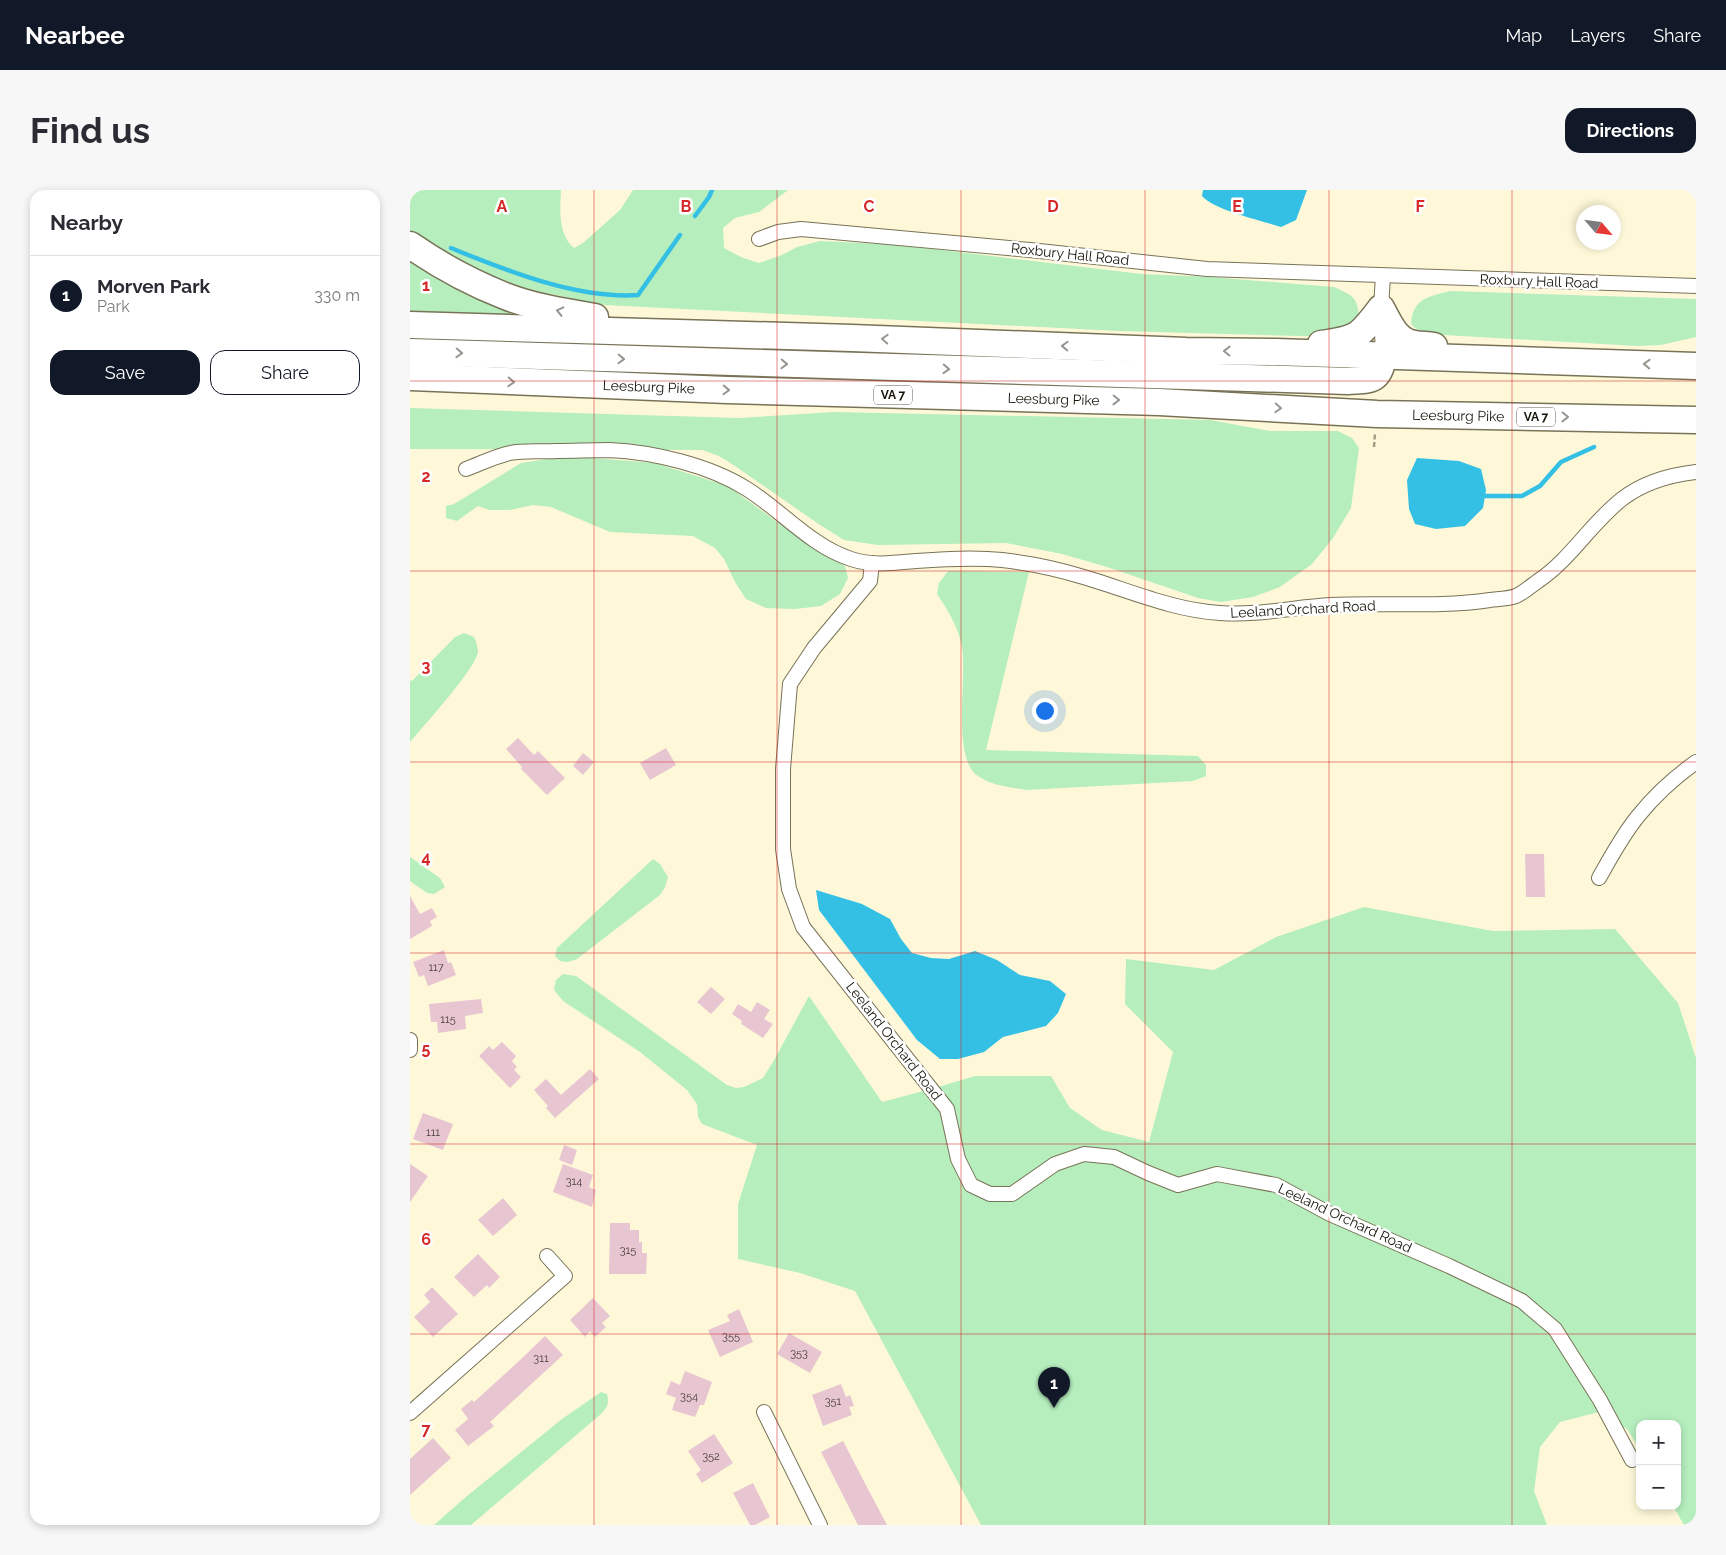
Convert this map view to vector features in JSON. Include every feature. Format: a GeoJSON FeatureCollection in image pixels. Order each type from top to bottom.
{"type":"FeatureCollection","features":[{"type":"Feature","properties":{"kind":"highway"},"geometry":{"type":"LineString","coordinates":[[410,245],[436,263],[506,296],[562,312],[612,320],[762,325],[852,338]]}},
{"type":"Feature","properties":{"kind":"highway"},"geometry":{"type":"LineString","coordinates":[[1276,352],[1342,341],[1355,337],[1364,331],[1381,308],[1394,332],[1408,342],[1510,359]]}},
{"type":"Feature","properties":{"kind":"highway"},"geometry":{"type":"LineString","coordinates":[[410,325],[1696,366]]}},
{"type":"Feature","properties":{"kind":"highway"},"geometry":{"type":"LineString","coordinates":[[410,352],[1348,381],[1367,380],[1377,375],[1382,368],[1383,356]]}},
{"type":"Feature","properties":{"kind":"highway","name":"Leesburg Pike"},"geometry":{"type":"LineString","coordinates":[[410,377],[727,390],[1158,402],[1376,414],[1696,420]]}},
{"type":"Feature","properties":{"kind":"street","name":"Roxbury Hall Road"},"geometry":{"type":"LineString","coordinates":[[758,239],[778,232],[801,229],[1208,269],[1696,286]]}},
{"type":"Feature","properties":{"kind":"street"},"geometry":{"type":"LineString","coordinates":[[1383,276],[1381,308],[1383,356]]}},
{"type":"Feature","properties":{"kind":"street","name":"Leeland Orchard Road"},"geometry":{"type":"LineString","coordinates":[[466,469],[510,452],[608,450],[639,453],[665,458],[712,472],[734,482],[767,502],[808,535],[850,559],[894,564],[975,558],[1000,560],[1062,571],[1164,603],[1201,612],[1240,614],[1331,605],[1403,606],[1476,602],[1517,596],[1550,573],[1623,498],[1646,485],[1673,475],[1696,472]]}},
{"type":"Feature","properties":{"kind":"street","name":"Leeland Orchard Road"},"geometry":{"type":"LineString","coordinates":[[872,563],[870,581],[814,648],[790,684],[783,769],[783,849],[788,889],[803,927],[947,1109],[958,1159],[971,1184],[990,1194],[1012,1194],[1055,1164],[1084,1154],[1114,1156],[1178,1185],[1217,1174],[1276,1185],[1330,1214],[1449,1266],[1522,1301],[1555,1329],[1600,1400],[1632,1460]]}},
{"type":"Feature","properties":{"kind":"street"},"geometry":{"type":"LineString","coordinates":[[1598,878],[1639,815],[1671,782],[1696,762]]}},
{"type":"Feature","properties":{"kind":"street"},"geometry":{"type":"LineString","coordinates":[[410,1040],[410,1050]]}},
{"type":"Feature","properties":{"kind":"street"},"geometry":{"type":"LineString","coordinates":[[410,1413],[565,1276],[547,1256]]}},
{"type":"Feature","properties":{"kind":"street"},"geometry":{"type":"LineString","coordinates":[[764,1412],[820,1525]]}},
{"type":"Feature","properties":{"kind":"green space"},"geometry":{"type":"Polygon","coordinates":[[[410,190],[561,190],[561,222],[565,236],[574,248],[583,243],[620,210],[633,190],[788,190],[759,212],[735,218],[723,228],[724,248],[741,257],[759,263],[782,255],[797,247],[820,241],[900,245],[1142,274],[1210,277],[1334,287],[1354,298],[1359,320],[1338,337],[1118,331],[604,305],[522,288],[473,268],[410,233],[410,190]]]}},
{"type":"Feature","properties":{"kind":"green space"},"geometry":{"type":"Polygon","coordinates":[[[410,260],[468,295],[514,315],[410,311],[410,260]]]}},
{"type":"Feature","properties":{"kind":"green space"},"geometry":{"type":"Polygon","coordinates":[[[1450,291],[1696,299],[1696,337],[1661,345],[1637,346],[1427,334],[1411,324],[1412,315],[1418,304],[1429,297],[1450,291]]]}},
{"type":"Feature","properties":{"kind":"green space"},"geometry":{"type":"Polygon","coordinates":[[[410,408],[738,418],[834,412],[1210,420],[1270,431],[1338,431],[1352,438],[1359,448],[1351,508],[1333,538],[1312,564],[1280,587],[1253,597],[1221,602],[1198,598],[1062,554],[1006,543],[878,545],[844,540],[735,466],[719,456],[702,450],[410,449],[410,408]]]}},
{"type":"Feature","properties":{"kind":"green space"},"geometry":{"type":"Polygon","coordinates":[[[568,456],[655,463],[728,486],[788,530],[845,566],[848,578],[840,594],[821,606],[795,609],[766,608],[746,599],[724,559],[715,548],[693,536],[610,532],[551,507],[533,505],[510,510],[489,510],[478,506],[457,521],[446,518],[446,506],[454,504],[521,463],[568,456]]]}},
{"type":"Feature","properties":{"kind":"green space"},"geometry":{"type":"Polygon","coordinates":[[[948,571],[1029,572],[986,750],[1198,756],[1206,765],[1206,776],[1193,781],[1026,790],[995,784],[978,776],[970,766],[962,734],[963,656],[961,642],[954,622],[937,594],[939,583],[948,571]]]}},
{"type":"Feature","properties":{"kind":"green space"},"geometry":{"type":"Polygon","coordinates":[[[464,633],[474,637],[478,652],[475,660],[448,697],[410,742],[410,681],[455,637],[464,633]]]}},
{"type":"Feature","properties":{"kind":"green space"},"geometry":{"type":"Polygon","coordinates":[[[410,857],[440,878],[445,887],[434,894],[427,893],[410,881],[410,857]]]}},
{"type":"Feature","properties":{"kind":"green space"},"geometry":{"type":"Polygon","coordinates":[[[653,859],[660,864],[668,877],[660,895],[577,959],[568,962],[560,961],[555,956],[557,948],[653,859]]]}},
{"type":"Feature","properties":{"kind":"green space"},"geometry":{"type":"Polygon","coordinates":[[[1364,907],[1493,931],[1615,929],[1678,1003],[1696,1058],[1696,1525],[1684,1525],[1675,1510],[1681,1510],[1681,1420],[1636,1420],[1636,1444],[1627,1429],[1599,1412],[1560,1422],[1540,1447],[1534,1491],[1547,1525],[981,1525],[855,1291],[800,1273],[738,1259],[738,1204],[757,1145],[702,1124],[698,1117],[697,1104],[687,1090],[640,1052],[563,1001],[554,990],[556,980],[563,974],[576,976],[727,1085],[736,1088],[744,1087],[763,1078],[809,996],[882,1102],[975,1076],[1051,1076],[1070,1108],[1102,1130],[1149,1142],[1173,1052],[1125,1004],[1126,959],[1214,970],[1276,937],[1364,907]]]}},
{"type":"Feature","properties":{"kind":"green space"},"geometry":{"type":"Polygon","coordinates":[[[601,1392],[607,1394],[608,1400],[607,1407],[601,1414],[471,1525],[434,1525],[562,1419],[601,1392]]]}},
{"type":"Feature","properties":{"kind":"water"},"geometry":{"type":"Polygon","coordinates":[[[1203,190],[1307,190],[1296,220],[1281,227],[1217,206],[1202,196],[1203,190]]]}},
{"type":"Feature","properties":{"kind":"water"},"geometry":{"type":"Polygon","coordinates":[[[1417,458],[1459,461],[1481,469],[1486,490],[1483,508],[1465,526],[1436,529],[1415,524],[1409,509],[1407,480],[1417,458]]]}},
{"type":"Feature","properties":{"kind":"water"},"geometry":{"type":"Polygon","coordinates":[[[816,890],[862,904],[890,919],[901,939],[912,953],[931,958],[949,959],[975,951],[997,960],[1020,975],[1050,981],[1066,994],[1058,1013],[1046,1026],[1003,1037],[984,1052],[958,1059],[940,1059],[917,1040],[819,910],[816,890]]]}},
{"type":"Feature","properties":{"kind":"building"},"geometry":{"type":"Polygon","coordinates":[[[518,738],[534,755],[538,751],[565,778],[547,795],[521,769],[522,767],[506,749],[518,738]]]}},
{"type":"Feature","properties":{"kind":"building"},"geometry":{"type":"Polygon","coordinates":[[[666,748],[676,765],[650,780],[640,763],[666,748]]]}},
{"type":"Feature","properties":{"kind":"building"},"geometry":{"type":"Polygon","coordinates":[[[583,753],[594,762],[583,775],[573,766],[583,753]]]}},
{"type":"Feature","properties":{"kind":"building"},"geometry":{"type":"Polygon","coordinates":[[[1525,854],[1544,854],[1545,897],[1526,897],[1525,854]]]}},
{"type":"Feature","properties":{"kind":"building"},"geometry":{"type":"Polygon","coordinates":[[[410,896],[420,914],[432,908],[437,917],[430,921],[432,926],[410,939],[410,896]]]}},
{"type":"Feature","properties":{"kind":"building"},"geometry":{"type":"Polygon","coordinates":[[[444,950],[448,963],[451,962],[456,975],[428,986],[424,975],[419,977],[413,962],[444,950]]]}},
{"type":"Feature","properties":{"kind":"building"},"geometry":{"type":"Polygon","coordinates":[[[711,987],[725,999],[711,1014],[697,1002],[711,987]]]}},
{"type":"Feature","properties":{"kind":"building"},"geometry":{"type":"Polygon","coordinates":[[[481,999],[483,1013],[465,1016],[466,1029],[438,1033],[437,1022],[431,1022],[429,1004],[481,999]]]}},
{"type":"Feature","properties":{"kind":"building"},"geometry":{"type":"Polygon","coordinates":[[[757,1002],[770,1010],[764,1019],[773,1024],[763,1038],[741,1024],[742,1021],[732,1014],[738,1004],[751,1012],[757,1002]]]}},
{"type":"Feature","properties":{"kind":"building"},"geometry":{"type":"Polygon","coordinates":[[[502,1042],[516,1056],[512,1061],[517,1067],[514,1070],[521,1077],[510,1088],[479,1056],[489,1046],[493,1050],[502,1042]]]}},
{"type":"Feature","properties":{"kind":"building"},"geometry":{"type":"Polygon","coordinates":[[[590,1069],[599,1079],[555,1118],[546,1108],[548,1106],[534,1090],[546,1079],[561,1095],[590,1069]]]}},
{"type":"Feature","properties":{"kind":"building"},"geometry":{"type":"Polygon","coordinates":[[[423,1113],[453,1124],[443,1150],[413,1139],[423,1113]]]}},
{"type":"Feature","properties":{"kind":"building"},"geometry":{"type":"Polygon","coordinates":[[[564,1145],[577,1150],[572,1165],[559,1160],[564,1145]]]}},
{"type":"Feature","properties":{"kind":"building"},"geometry":{"type":"Polygon","coordinates":[[[410,1164],[428,1176],[410,1202],[410,1164]]]}},
{"type":"Feature","properties":{"kind":"building"},"geometry":{"type":"Polygon","coordinates":[[[563,1164],[593,1175],[589,1187],[596,1190],[592,1207],[553,1192],[563,1164]]]}},
{"type":"Feature","properties":{"kind":"building"},"geometry":{"type":"Polygon","coordinates":[[[503,1198],[517,1215],[493,1236],[478,1220],[503,1198]]]}},
{"type":"Feature","properties":{"kind":"building"},"geometry":{"type":"Polygon","coordinates":[[[610,1223],[630,1223],[630,1230],[639,1230],[639,1242],[642,1242],[642,1253],[647,1253],[646,1274],[609,1274],[610,1223]]]}},
{"type":"Feature","properties":{"kind":"building"},"geometry":{"type":"Polygon","coordinates":[[[478,1254],[500,1277],[489,1288],[487,1285],[474,1297],[454,1277],[478,1254]]]}},
{"type":"Feature","properties":{"kind":"building"},"geometry":{"type":"Polygon","coordinates":[[[432,1287],[458,1314],[433,1337],[414,1317],[430,1302],[424,1295],[432,1287]]]}},
{"type":"Feature","properties":{"kind":"building"},"geometry":{"type":"Polygon","coordinates":[[[593,1298],[610,1316],[602,1323],[606,1327],[595,1337],[590,1331],[585,1337],[570,1320],[593,1298]]]}},
{"type":"Feature","properties":{"kind":"building"},"geometry":{"type":"Polygon","coordinates":[[[739,1309],[753,1342],[720,1357],[708,1330],[730,1321],[727,1315],[739,1309]]]}},
{"type":"Feature","properties":{"kind":"building"},"geometry":{"type":"Polygon","coordinates":[[[789,1333],[822,1352],[810,1373],[777,1354],[789,1333]]]}},
{"type":"Feature","properties":{"kind":"building"},"geometry":{"type":"Polygon","coordinates":[[[545,1336],[563,1355],[490,1422],[494,1426],[468,1446],[455,1430],[468,1419],[461,1409],[472,1400],[474,1402],[545,1336]]]}},
{"type":"Feature","properties":{"kind":"building"},"geometry":{"type":"Polygon","coordinates":[[[685,1371],[712,1382],[704,1405],[700,1405],[695,1417],[672,1410],[676,1398],[666,1394],[671,1381],[680,1385],[685,1371]]]}},
{"type":"Feature","properties":{"kind":"building"},"geometry":{"type":"Polygon","coordinates":[[[841,1384],[846,1397],[850,1395],[854,1406],[849,1407],[852,1415],[823,1426],[812,1395],[841,1384]]]}},
{"type":"Feature","properties":{"kind":"building"},"geometry":{"type":"Polygon","coordinates":[[[714,1434],[733,1463],[702,1483],[696,1474],[701,1470],[688,1451],[714,1434]]]}},
{"type":"Feature","properties":{"kind":"building"},"geometry":{"type":"Polygon","coordinates":[[[433,1438],[451,1458],[410,1495],[410,1459],[433,1438]]]}},
{"type":"Feature","properties":{"kind":"building"},"geometry":{"type":"Polygon","coordinates":[[[843,1441],[887,1525],[858,1525],[821,1452],[843,1441]]]}},
{"type":"Feature","properties":{"kind":"building"},"geometry":{"type":"Polygon","coordinates":[[[753,1483],[770,1517],[755,1525],[750,1525],[733,1493],[753,1483]]]}},
{"type":"Feature","properties":{"kind":"waterway"},"geometry":{"type":"LineString","coordinates":[[695,216],[712,190]]}},
{"type":"Feature","properties":{"kind":"waterway"},"geometry":{"type":"LineString","coordinates":[[451,248],[495,266],[543,282],[591,293],[638,295],[680,235]]}},
{"type":"Feature","properties":{"kind":"waterway"},"geometry":{"type":"LineString","coordinates":[[1485,496],[1522,496],[1540,486],[1561,462],[1594,447]]}},
{"type":"Feature","properties":{"kind":"place","name":"Morven Park"},"geometry":{"type":"Point","coordinates":[1054,1408]}}]}
